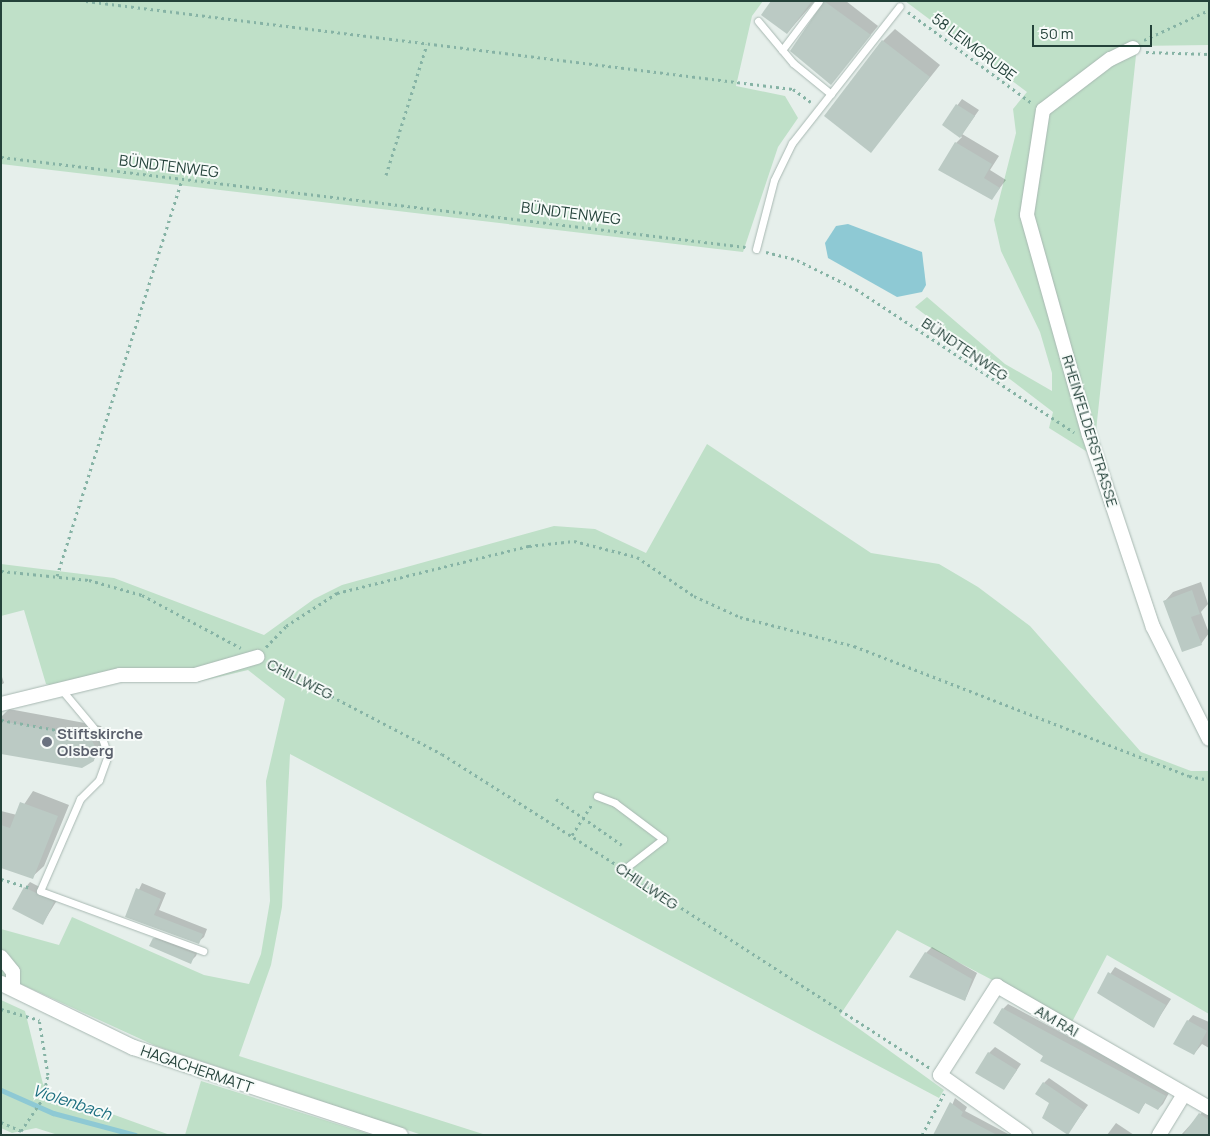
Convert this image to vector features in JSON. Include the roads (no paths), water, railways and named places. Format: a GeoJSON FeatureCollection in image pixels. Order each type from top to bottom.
{"type":"FeatureCollection","features":[{"type":"Feature","properties":{"kind":"street","name":"RHEINFELDERSTRASSE"},"geometry":{"type":"LineString","coordinates":[[1133,48],[1110,59],[1042,110],[1027,215],[1089,435],[1153,627],[1209,739]]}},
{"type":"Feature","properties":{"kind":"street"},"geometry":{"type":"LineString","coordinates":[[1,704],[120,675],[195,675],[257,657]]}},
{"type":"Feature","properties":{"kind":"street"},"geometry":{"type":"LineString","coordinates":[[1,957],[13,972],[7,986]]}},
{"type":"Feature","properties":{"kind":"street","name":"HAGACHERMATT"},"geometry":{"type":"LineString","coordinates":[[7,986],[134,1047],[400,1135]]}},
{"type":"Feature","properties":{"kind":"street","name":"AM RAI"},"geometry":{"type":"LineString","coordinates":[[1025,1135],[946,1079],[997,986],[1209,1108]]}},
{"type":"Feature","properties":{"kind":"street"},"geometry":{"type":"LineString","coordinates":[[1160,1135],[1184,1094]]}},
{"type":"Feature","properties":{"kind":"lane"},"geometry":{"type":"LineString","coordinates":[[782,50],[819,1]]}},
{"type":"Feature","properties":{"kind":"lane"},"geometry":{"type":"LineString","coordinates":[[756,249],[774,180],[792,143],[900,6]]}},
{"type":"Feature","properties":{"kind":"lane"},"geometry":{"type":"LineString","coordinates":[[758,21],[782,50],[832,94]]}},
{"type":"Feature","properties":{"kind":"lane"},"geometry":{"type":"LineString","coordinates":[[61,689],[102,738],[108,754],[105,768],[80,799],[40,891],[203,951]]}},
{"type":"Feature","properties":{"kind":"lane"},"geometry":{"type":"LineString","coordinates":[[597,796],[615,803],[662,839],[623,870]]}},
{"type":"Feature","properties":{"kind":"water"},"geometry":{"type":"Polygon","coordinates":[[[848,224],[922,252],[926,285],[922,292],[897,297],[828,258],[825,243],[836,226],[848,224]]]}},
{"type":"Feature","properties":{"kind":"waterway","name":"Violenbach"},"geometry":{"type":"LineString","coordinates":[[1,1090],[53,1113],[135,1135]]}},
{"type":"Feature","properties":{"kind":"place","name":"Stiftskirche Olsberg"},"geometry":{"type":"Point","coordinates":[47,742]}}]}
